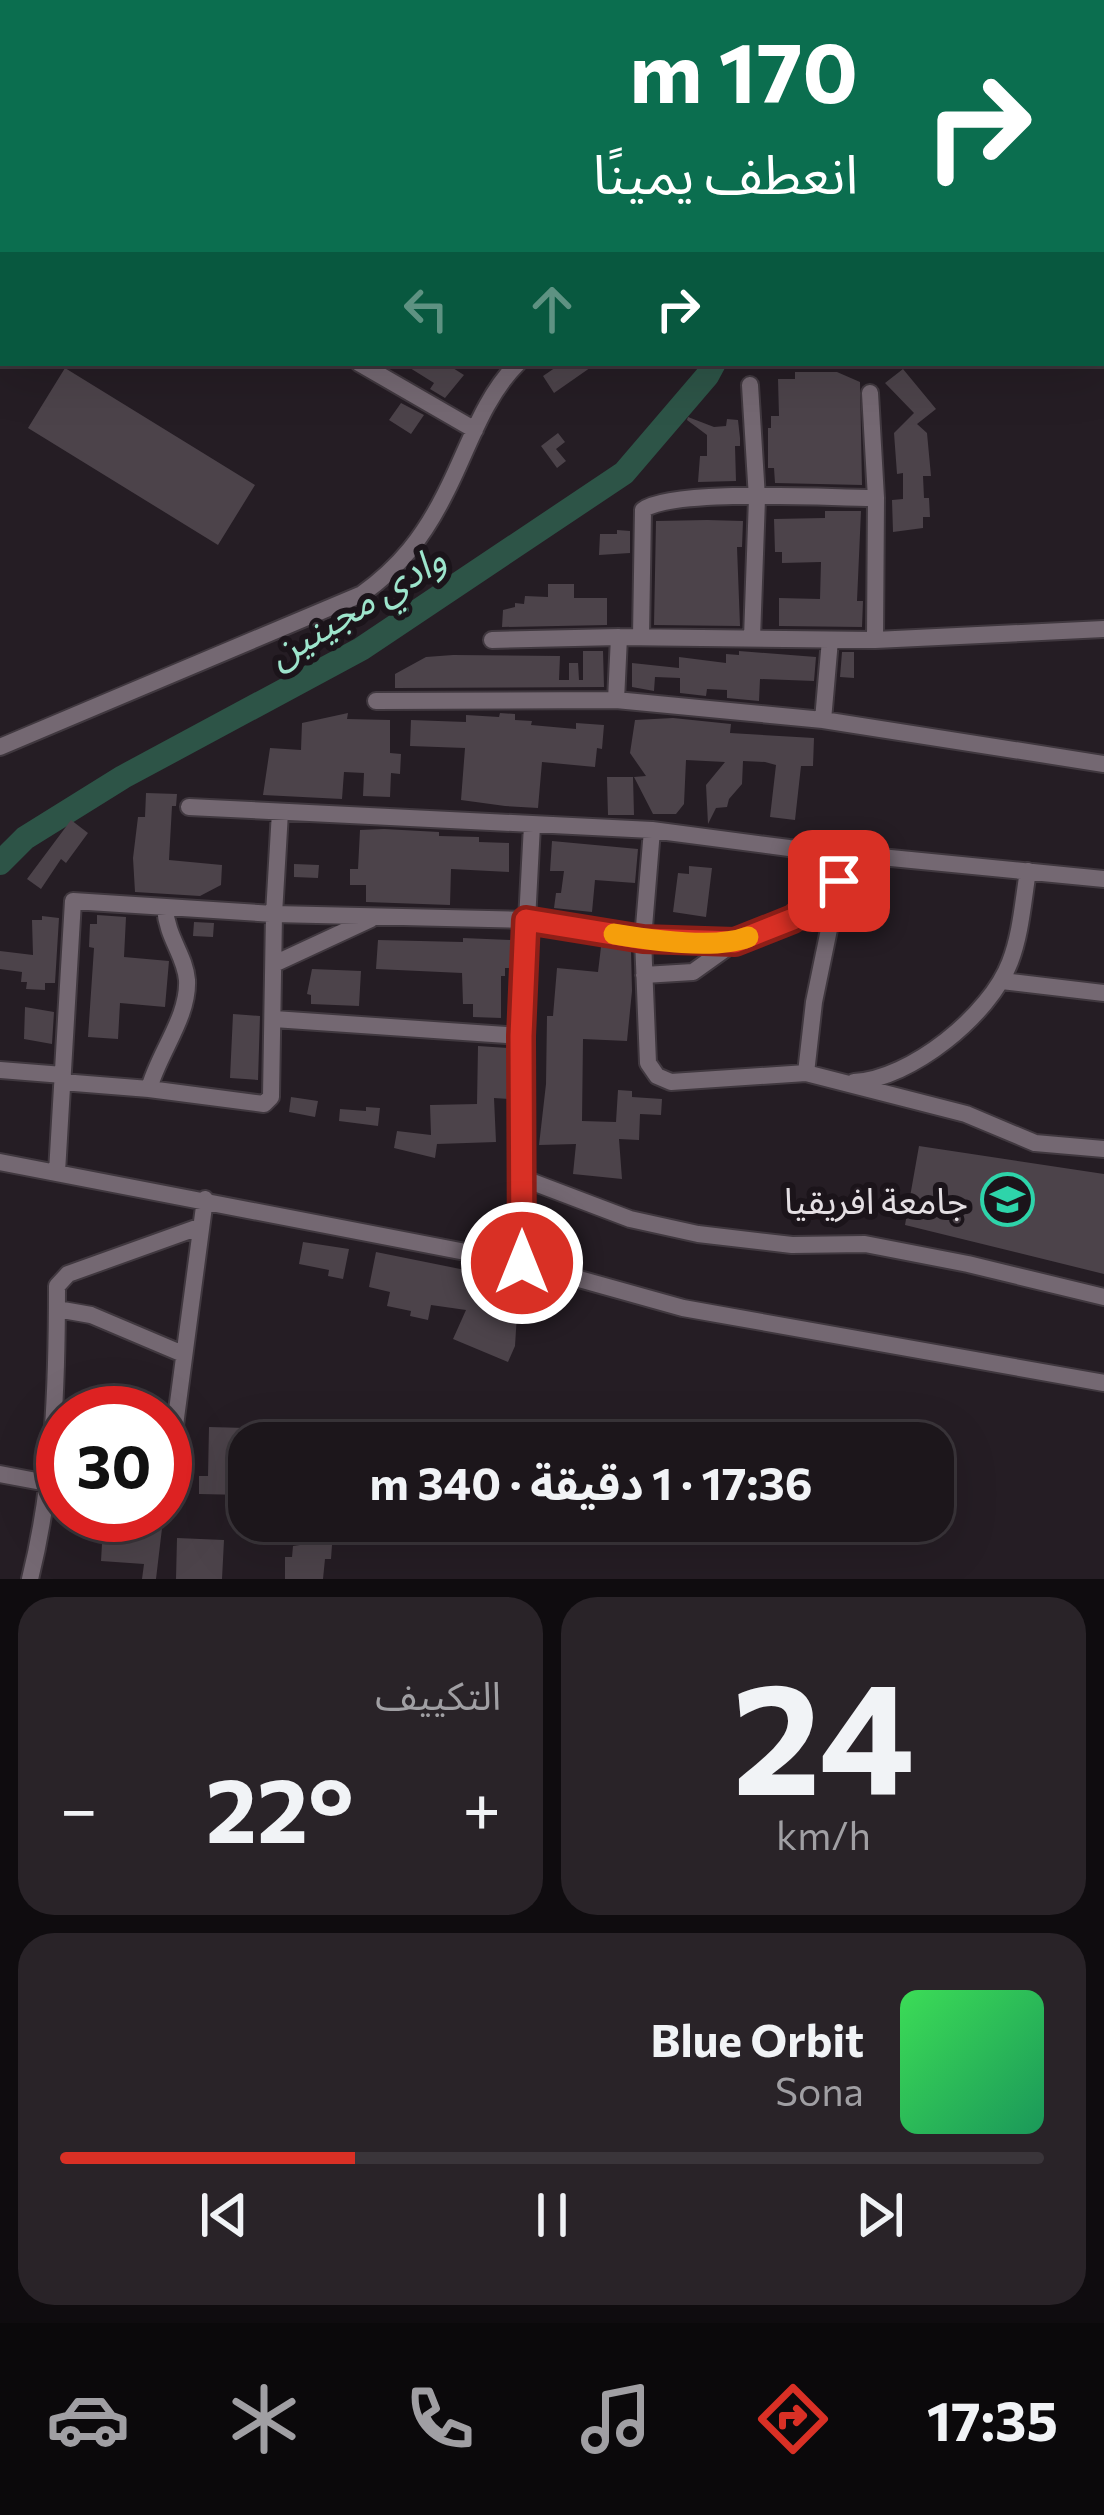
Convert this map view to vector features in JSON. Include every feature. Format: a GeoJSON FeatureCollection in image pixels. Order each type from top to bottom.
{"type":"FeatureCollection","features":[{"type":"Feature","properties":{"kind":"street"},"geometry":{"type":"LineString","coordinates":[[364,366],[475,430]]}},
{"type":"Feature","properties":{"kind":"street"},"geometry":{"type":"LineString","coordinates":[[0,747],[362,594],[393,572],[411,552],[445,495],[495,391],[516,366]]}},
{"type":"Feature","properties":{"kind":"street"},"geometry":{"type":"LineString","coordinates":[[750,385],[757,498],[752,638]]}},
{"type":"Feature","properties":{"kind":"street"},"geometry":{"type":"LineString","coordinates":[[870,393],[876,498],[875,640]]}},
{"type":"Feature","properties":{"kind":"street"},"geometry":{"type":"LineString","coordinates":[[641,638],[643,510],[656,502],[876,498]]}},
{"type":"Feature","properties":{"kind":"street"},"geometry":{"type":"LineString","coordinates":[[492,640],[875,640],[1104,629]]}},
{"type":"Feature","properties":{"kind":"street"},"geometry":{"type":"LineString","coordinates":[[616,700],[619,637]]}},
{"type":"Feature","properties":{"kind":"street"},"geometry":{"type":"LineString","coordinates":[[823,720],[830,640]]}},
{"type":"Feature","properties":{"kind":"street"},"geometry":{"type":"LineString","coordinates":[[376,701],[616,700],[823,720],[1104,764]]}},
{"type":"Feature","properties":{"kind":"street"},"geometry":{"type":"LineString","coordinates":[[189,807],[652,830],[1104,879]]}},
{"type":"Feature","properties":{"kind":"street"},"geometry":{"type":"LineString","coordinates":[[0,1070],[264,1104],[271,1097],[280,812]]}},
{"type":"Feature","properties":{"kind":"street"},"geometry":{"type":"LineString","coordinates":[[522,1263],[521,1036],[532,825]]}},
{"type":"Feature","properties":{"kind":"street"},"geometry":{"type":"LineString","coordinates":[[652,830],[643,939],[648,1063],[657,1076],[671,1082],[806,1073],[854,1082],[886,1075],[927,1054],[962,1026],[1002,981],[1015,946],[1028,871]]}},
{"type":"Feature","properties":{"kind":"street"},"geometry":{"type":"LineString","coordinates":[[806,1073],[841,853]]}},
{"type":"Feature","properties":{"kind":"street"},"geometry":{"type":"LineString","coordinates":[[644,975],[693,972],[735,942],[793,919],[839,881]]}},
{"type":"Feature","properties":{"kind":"street"},"geometry":{"type":"LineString","coordinates":[[57,1172],[73,902],[274,914],[526,920],[643,939],[735,942]]}},
{"type":"Feature","properties":{"kind":"street"},"geometry":{"type":"LineString","coordinates":[[149,1089],[188,985],[184,964],[169,939],[165,908]]}},
{"type":"Feature","properties":{"kind":"street"},"geometry":{"type":"LineString","coordinates":[[274,964],[376,916]]}},
{"type":"Feature","properties":{"kind":"street"},"geometry":{"type":"LineString","coordinates":[[1002,981],[1104,993]]}},
{"type":"Feature","properties":{"kind":"street"},"geometry":{"type":"LineString","coordinates":[[274,1019],[521,1036]]}},
{"type":"Feature","properties":{"kind":"street"},"geometry":{"type":"LineString","coordinates":[[854,1082],[867,1091],[966,1114],[1035,1143],[1104,1149]]}},
{"type":"Feature","properties":{"kind":"street"},"geometry":{"type":"LineString","coordinates":[[0,1162],[522,1263],[683,1308],[1104,1383]]}},
{"type":"Feature","properties":{"kind":"street"},"geometry":{"type":"LineString","coordinates":[[522,1178],[630,1219],[698,1234],[792,1245],[865,1244],[1104,1298]]}},
{"type":"Feature","properties":{"kind":"street"},"geometry":{"type":"LineString","coordinates":[[179,1386],[205,1199]]}},
{"type":"Feature","properties":{"kind":"street"},"geometry":{"type":"LineString","coordinates":[[55,1386],[57,1286],[68,1274],[200,1227]]}},
{"type":"Feature","properties":{"kind":"street"},"geometry":{"type":"LineString","coordinates":[[57,1309],[91,1315],[183,1354]]}},
{"type":"Feature","properties":{"kind":"street"},"geometry":{"type":"LineString","coordinates":[[0,1474],[36,1481]]}},
{"type":"Feature","properties":{"kind":"street"},"geometry":{"type":"LineString","coordinates":[[30,1579],[40,1542]]}},
{"type":"Feature","properties":{"kind":"building"},"geometry":{"type":"Polygon","coordinates":[[[407,366],[450,366],[464,375],[445,398],[430,389],[434,383],[407,366]]]}},
{"type":"Feature","properties":{"kind":"building"},"geometry":{"type":"Polygon","coordinates":[[[558,366],[593,366],[554,393],[543,376],[558,366]]]}},
{"type":"Feature","properties":{"kind":"building"},"geometry":{"type":"Polygon","coordinates":[[[65,368],[255,485],[218,545],[28,428],[65,368]]]}},
{"type":"Feature","properties":{"kind":"building"},"geometry":{"type":"Polygon","coordinates":[[[903,369],[936,409],[917,424],[927,433],[931,476],[923,476],[930,517],[923,517],[923,528],[893,532],[892,500],[903,499],[894,433],[914,413],[885,383],[903,369]]]}},
{"type":"Feature","properties":{"kind":"building"},"geometry":{"type":"Polygon","coordinates":[[[795,372],[837,372],[860,382],[862,485],[775,483],[774,468],[768,468],[768,428],[771,416],[779,416],[778,379],[795,379],[795,372]]]}},
{"type":"Feature","properties":{"kind":"building"},"geometry":{"type":"Polygon","coordinates":[[[401,403],[424,415],[411,434],[389,420],[401,403]]]}},
{"type":"Feature","properties":{"kind":"building"},"geometry":{"type":"Polygon","coordinates":[[[688,417],[714,427],[726,426],[727,419],[738,420],[736,481],[698,482],[700,456],[707,456],[707,435],[688,417]]]}},
{"type":"Feature","properties":{"kind":"building"},"geometry":{"type":"Polygon","coordinates":[[[558,433],[565,442],[556,449],[566,461],[557,468],[541,446],[558,433]]]}},
{"type":"Feature","properties":{"kind":"building"},"geometry":{"type":"Polygon","coordinates":[[[825,511],[861,511],[857,601],[863,601],[862,627],[779,626],[779,598],[820,599],[821,562],[782,563],[782,552],[775,552],[774,519],[825,518],[825,511]]]}},
{"type":"Feature","properties":{"kind":"building"},"geometry":{"type":"Polygon","coordinates":[[[656,521],[743,521],[742,547],[737,547],[740,626],[654,625],[656,521]]]}},
{"type":"Feature","properties":{"kind":"building"},"geometry":{"type":"Polygon","coordinates":[[[617,530],[630,531],[630,553],[599,555],[600,534],[617,534],[617,530]]]}},
{"type":"Feature","properties":{"kind":"building"},"geometry":{"type":"Polygon","coordinates":[[[548,584],[574,584],[574,598],[607,598],[607,625],[502,627],[503,610],[524,604],[525,596],[548,597],[548,584]]]}},
{"type":"Feature","properties":{"kind":"building"},"geometry":{"type":"Polygon","coordinates":[[[583,651],[603,651],[604,687],[395,688],[395,674],[426,657],[453,655],[560,656],[559,680],[569,680],[569,663],[578,663],[579,680],[583,680],[583,651]]]}},
{"type":"Feature","properties":{"kind":"building"},"geometry":{"type":"Polygon","coordinates":[[[739,651],[816,657],[814,681],[760,679],[759,701],[727,698],[727,690],[707,689],[706,696],[680,693],[680,678],[655,677],[654,691],[632,687],[632,663],[679,668],[679,657],[726,663],[726,654],[739,655],[739,651]]]}},
{"type":"Feature","properties":{"kind":"building"},"geometry":{"type":"Polygon","coordinates":[[[842,652],[854,652],[854,678],[840,677],[842,652]]]}},
{"type":"Feature","properties":{"kind":"building"},"geometry":{"type":"Polygon","coordinates":[[[348,713],[347,719],[390,720],[390,753],[401,754],[400,774],[391,773],[390,797],[363,796],[364,773],[344,772],[342,799],[263,795],[270,748],[301,750],[302,723],[348,713]]]}},
{"type":"Feature","properties":{"kind":"building"},"geometry":{"type":"Polygon","coordinates":[[[500,713],[515,714],[515,720],[532,721],[531,725],[576,729],[576,723],[604,725],[595,767],[542,762],[538,808],[505,806],[461,800],[465,748],[410,746],[411,720],[466,722],[466,715],[499,717],[500,713]]]}},
{"type":"Feature","properties":{"kind":"building"},"geometry":{"type":"Polygon","coordinates":[[[635,720],[731,724],[730,733],[814,738],[813,766],[801,766],[795,820],[770,817],[776,765],[743,761],[742,784],[727,807],[716,808],[708,824],[706,785],[725,762],[686,760],[684,804],[676,814],[653,814],[634,777],[646,776],[630,753],[635,720]]]}},
{"type":"Feature","properties":{"kind":"building"},"geometry":{"type":"Polygon","coordinates":[[[607,777],[633,777],[634,815],[608,815],[607,777]]]}},
{"type":"Feature","properties":{"kind":"building"},"geometry":{"type":"Polygon","coordinates":[[[146,793],[177,794],[169,860],[222,865],[221,885],[200,896],[135,892],[133,858],[138,817],[145,817],[146,793]]]}},
{"type":"Feature","properties":{"kind":"building"},"geometry":{"type":"Polygon","coordinates":[[[71,820],[88,833],[66,863],[61,859],[41,889],[27,879],[71,820]]]}},
{"type":"Feature","properties":{"kind":"building"},"geometry":{"type":"Polygon","coordinates":[[[360,830],[509,843],[509,872],[451,869],[450,905],[366,902],[366,885],[350,885],[350,869],[358,869],[360,830]]]}},
{"type":"Feature","properties":{"kind":"building"},"geometry":{"type":"Polygon","coordinates":[[[552,841],[638,849],[635,883],[595,880],[592,912],[554,908],[564,871],[550,871],[552,841]]]}},
{"type":"Feature","properties":{"kind":"building"},"geometry":{"type":"Polygon","coordinates":[[[294,864],[319,865],[318,878],[294,877],[294,864]]]}},
{"type":"Feature","properties":{"kind":"building"},"geometry":{"type":"Polygon","coordinates":[[[689,866],[712,868],[706,917],[673,912],[678,873],[689,874],[689,866]]]}},
{"type":"Feature","properties":{"kind":"building"},"geometry":{"type":"Polygon","coordinates":[[[97,915],[126,917],[124,957],[169,961],[165,1007],[120,1003],[118,1039],[88,1037],[94,948],[89,947],[90,924],[97,924],[97,915]]]}},
{"type":"Feature","properties":{"kind":"building"},"geometry":{"type":"Polygon","coordinates":[[[42,916],[59,918],[55,983],[45,983],[45,990],[26,989],[22,972],[0,969],[0,951],[33,955],[32,920],[42,920],[42,916]]]}},
{"type":"Feature","properties":{"kind":"building"},"geometry":{"type":"Polygon","coordinates":[[[194,922],[214,923],[213,937],[193,936],[194,922]]]}},
{"type":"Feature","properties":{"kind":"building"},"geometry":{"type":"Polygon","coordinates":[[[463,938],[511,940],[511,968],[505,968],[501,976],[501,1018],[473,1017],[473,1004],[463,1004],[462,973],[376,969],[378,940],[463,942],[463,938]]]}},
{"type":"Feature","properties":{"kind":"building"},"geometry":{"type":"Polygon","coordinates":[[[601,947],[631,950],[627,1041],[583,1039],[582,1121],[616,1122],[618,1090],[632,1091],[632,1097],[662,1099],[661,1115],[640,1114],[639,1140],[619,1139],[622,1179],[573,1174],[576,1144],[539,1145],[547,1016],[553,1016],[557,968],[598,972],[601,947]]]}},
{"type":"Feature","properties":{"kind":"building"},"geometry":{"type":"Polygon","coordinates":[[[312,969],[361,971],[359,1006],[311,1004],[307,994],[312,969]]]}},
{"type":"Feature","properties":{"kind":"building"},"geometry":{"type":"Polygon","coordinates":[[[25,1007],[54,1012],[52,1044],[24,1039],[25,1007]]]}},
{"type":"Feature","properties":{"kind":"building"},"geometry":{"type":"Polygon","coordinates":[[[233,1014],[260,1016],[258,1080],[230,1078],[233,1014]]]}},
{"type":"Feature","properties":{"kind":"building"},"geometry":{"type":"Polygon","coordinates":[[[478,1046],[508,1048],[509,1099],[494,1098],[496,1142],[437,1144],[435,1158],[394,1148],[397,1131],[431,1135],[430,1105],[477,1104],[478,1046]]]}},
{"type":"Feature","properties":{"kind":"building"},"geometry":{"type":"Polygon","coordinates":[[[291,1097],[318,1101],[315,1117],[289,1112],[291,1097]]]}},
{"type":"Feature","properties":{"kind":"building"},"geometry":{"type":"Polygon","coordinates":[[[366,1107],[380,1108],[378,1126],[339,1121],[340,1109],[366,1111],[366,1107]]]}},
{"type":"Feature","properties":{"kind":"building","name":"جامعة افريقيا"},"geometry":{"type":"Polygon","coordinates":[[[919,1146],[1104,1174],[1104,1274],[905,1225],[919,1146]]]}},
{"type":"Feature","properties":{"kind":"building"},"geometry":{"type":"Polygon","coordinates":[[[303,1242],[349,1249],[343,1279],[328,1276],[329,1270],[299,1264],[303,1242]]]}},
{"type":"Feature","properties":{"kind":"building"},"geometry":{"type":"Polygon","coordinates":[[[376,1252],[519,1282],[515,1346],[508,1362],[453,1339],[466,1310],[431,1305],[428,1320],[387,1306],[390,1292],[369,1287],[376,1252]]]}},
{"type":"Feature","properties":{"kind":"building"},"geometry":{"type":"Polygon","coordinates":[[[209,1427],[228,1428],[228,1495],[199,1494],[199,1476],[208,1476],[209,1427]]]}},
{"type":"Feature","properties":{"kind":"building"},"geometry":{"type":"Polygon","coordinates":[[[224,1540],[222,1579],[176,1579],[177,1542],[224,1540]]]}},
{"type":"Feature","properties":{"kind":"building"},"geometry":{"type":"Polygon","coordinates":[[[102,1542],[160,1542],[156,1579],[142,1579],[144,1564],[101,1561],[102,1542]]]}},
{"type":"Feature","properties":{"kind":"building"},"geometry":{"type":"Polygon","coordinates":[[[332,1545],[323,1579],[285,1579],[285,1557],[292,1557],[293,1546],[332,1545]]]}},
{"type":"Feature","properties":{"kind":"waterway","name":"وادي مجينين"},"geometry":{"type":"LineString","coordinates":[[0,863],[25,838],[123,777],[361,649],[624,473],[712,366]]}},
{"type":"Feature","properties":{"kind":"slow traffic"},"geometry":{"type":"LineString","coordinates":[[614,934],[704,943],[748,937]]}},
{"type":"Feature","properties":{"kind":"place","name":"جامعة افريقيا"},"geometry":{"type":"Point","coordinates":[1007,1199]}},
{"type":"Feature","properties":{"kind":"route"},"geometry":{"type":"LineString","coordinates":[[522,1263],[521,1036],[526,920],[643,939],[735,942],[793,919],[839,881]]}}]}
